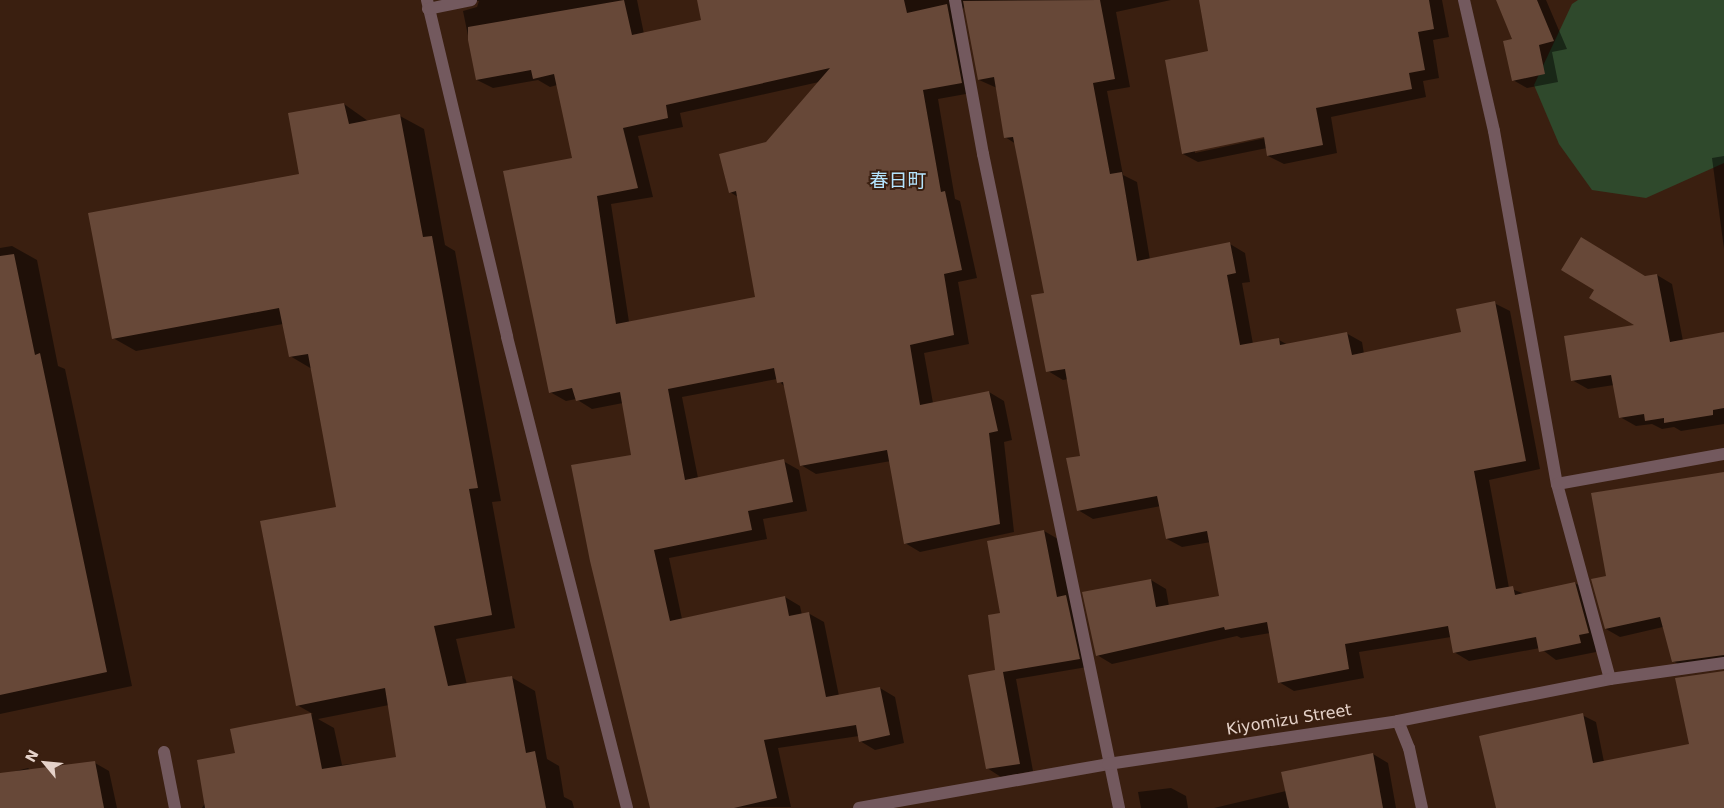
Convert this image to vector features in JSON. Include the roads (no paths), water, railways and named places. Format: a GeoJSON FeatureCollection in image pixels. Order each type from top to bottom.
{"type":"FeatureCollection","features":[{"type":"Feature","properties":{"kind":"street"},"geometry":{"type":"LineString","coordinates":[[471,0],[427,5],[509,346],[627,808]]}},
{"type":"Feature","properties":{"kind":"street"},"geometry":{"type":"LineString","coordinates":[[955,0],[1108,764],[1119,808]]}},
{"type":"Feature","properties":{"kind":"street"},"geometry":{"type":"LineString","coordinates":[[1464,0],[1494,131],[1557,484],[1610,679]]}},
{"type":"Feature","properties":{"kind":"street"},"geometry":{"type":"LineString","coordinates":[[1557,484],[1724,454]]}},
{"type":"Feature","properties":{"kind":"street","name":"Kiyomizu Street"},"geometry":{"type":"LineString","coordinates":[[858,808],[1108,764],[1398,721],[1610,679],[1724,663]]}},
{"type":"Feature","properties":{"kind":"street"},"geometry":{"type":"LineString","coordinates":[[1398,721],[1409,748],[1422,808]]}},
{"type":"Feature","properties":{"kind":"street"},"geometry":{"type":"LineString","coordinates":[[164,752],[175,808]]}},
{"type":"Feature","properties":{"kind":"district","name":"春日町"},"geometry":{"type":"Point","coordinates":[898,181]}}]}
